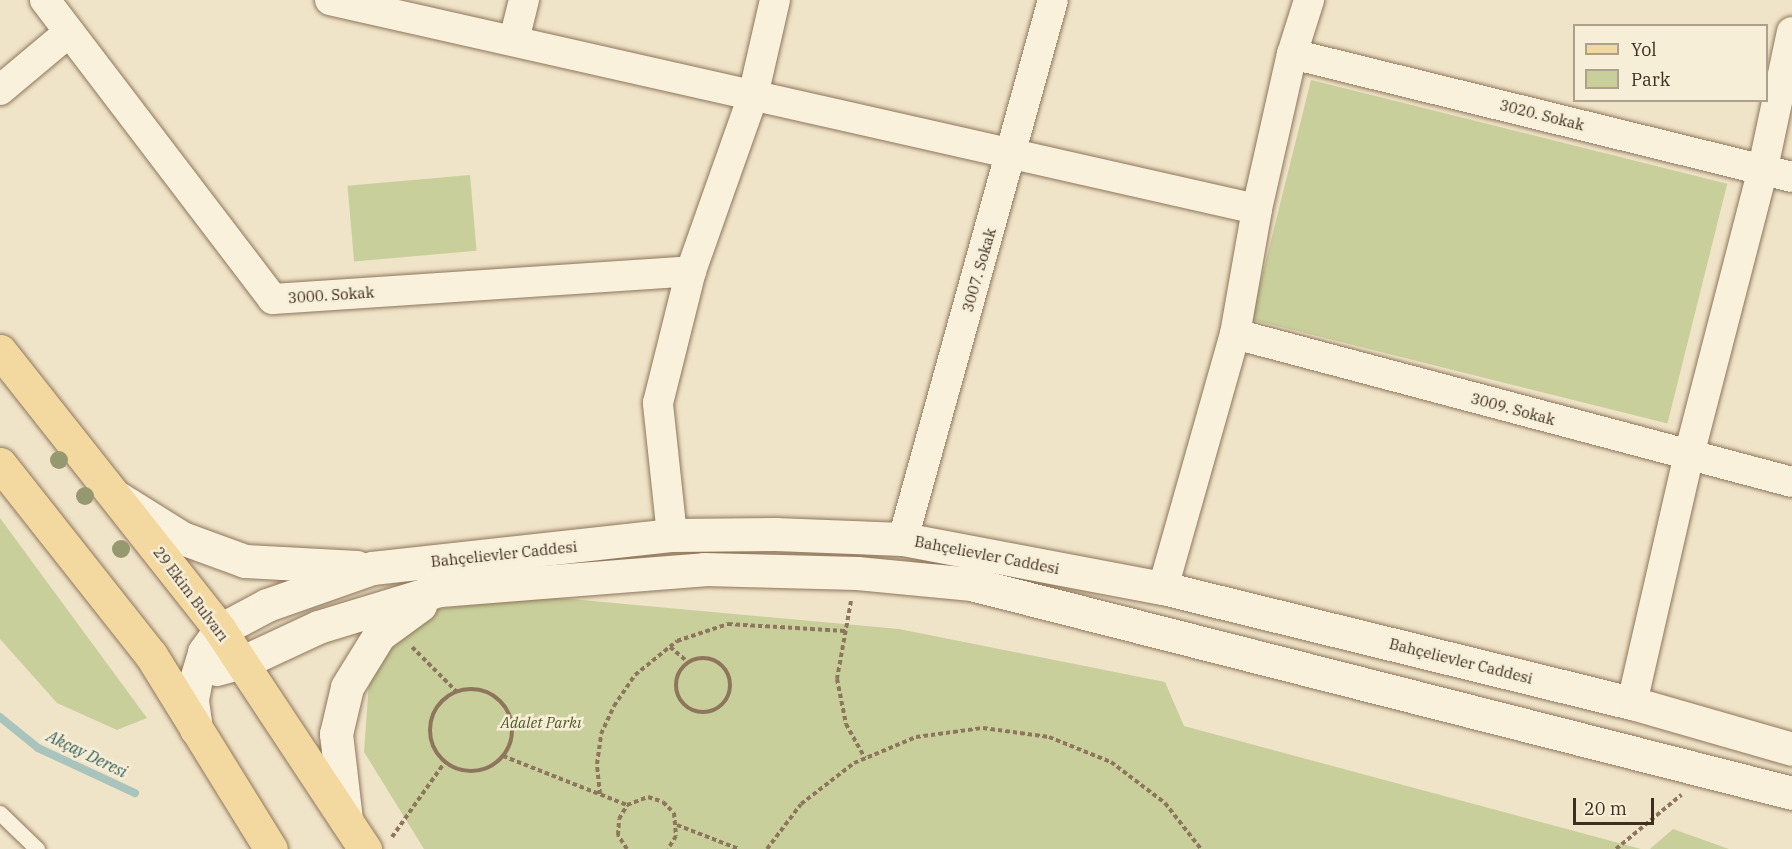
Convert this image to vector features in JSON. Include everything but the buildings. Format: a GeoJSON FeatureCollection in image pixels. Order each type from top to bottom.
{"type":"FeatureCollection","features":[{"type":"Feature","properties":{"kind":"main road","name":"29 Ekim Bulvarı"},"geometry":{"type":"LineString","coordinates":[[0,351],[220,630],[346,820],[377,844]]}},
{"type":"Feature","properties":{"kind":"main road"},"geometry":{"type":"LineString","coordinates":[[0,464],[151,655],[271,849]]}},
{"type":"Feature","properties":{"kind":"street","name":"3000. Sokak"},"geometry":{"type":"LineString","coordinates":[[45,0],[273,299],[691,271]]}},
{"type":"Feature","properties":{"kind":"street"},"geometry":{"type":"LineString","coordinates":[[330,0],[514,40],[1011,156],[1257,209]]}},
{"type":"Feature","properties":{"kind":"street"},"geometry":{"type":"LineString","coordinates":[[514,40],[524,0]]}},
{"type":"Feature","properties":{"kind":"street"},"geometry":{"type":"LineString","coordinates":[[672,535],[658,404],[691,271],[753,96],[776,0]]}},
{"type":"Feature","properties":{"kind":"street","name":"3007. Sokak"},"geometry":{"type":"LineString","coordinates":[[903,539],[1053,0]]}},
{"type":"Feature","properties":{"kind":"street"},"geometry":{"type":"LineString","coordinates":[[1163,588],[1235,334],[1257,209],[1292,54],[1309,0]]}},
{"type":"Feature","properties":{"kind":"street"},"geometry":{"type":"LineString","coordinates":[[0,90],[69,32]]}},
{"type":"Feature","properties":{"kind":"street"},"geometry":{"type":"LineString","coordinates":[[1632,703],[1689,456],[1763,168],[1792,32]]}},
{"type":"Feature","properties":{"kind":"street","name":"3020. Sokak"},"geometry":{"type":"LineString","coordinates":[[1292,54],[1763,168],[1792,177]]}},
{"type":"Feature","properties":{"kind":"street","name":"3009. Sokak"},"geometry":{"type":"LineString","coordinates":[[1235,334],[1792,482]]}},
{"type":"Feature","properties":{"kind":"street"},"geometry":{"type":"LineString","coordinates":[[116,497],[182,538],[245,561],[372,568]]}},
{"type":"Feature","properties":{"kind":"street","name":"Bahçelievler Caddesi"},"geometry":{"type":"LineString","coordinates":[[196,729],[192,699],[199,669],[204,652],[220,630],[267,605],[372,568],[672,535],[775,534],[903,539],[1163,588],[1632,703],[1792,749]]}},
{"type":"Feature","properties":{"kind":"street","name":"Bahçelievler Caddesi"},"geometry":{"type":"LineString","coordinates":[[151,655],[179,667],[228,668],[318,627],[440,590],[704,569],[857,573],[970,584],[1792,793]]}},
{"type":"Feature","properties":{"kind":"street"},"geometry":{"type":"LineString","coordinates":[[346,820],[336,734],[347,687],[379,635],[440,590]]}},
{"type":"Feature","properties":{"kind":"lane"},"geometry":{"type":"LineString","coordinates":[[0,813],[37,849]]}},
{"type":"Feature","properties":{"kind":"path"},"geometry":{"type":"LineString","coordinates":[[857,573],[837,679],[846,724],[865,758]]}},
{"type":"Feature","properties":{"kind":"path"},"geometry":{"type":"LineString","coordinates":[[600,794],[598,754],[601,734],[614,706],[635,675],[670,647],[728,624],[845,631]]}},
{"type":"Feature","properties":{"kind":"path"},"geometry":{"type":"LineString","coordinates":[[391,626],[456,692]]}},
{"type":"Feature","properties":{"kind":"path"},"geometry":{"type":"LineString","coordinates":[[670,647],[688,662]]}},
{"type":"Feature","properties":{"kind":"path"},"geometry":{"type":"LineString","coordinates":[[708,658],[725,670],[729,690],[718,707],[697,711],[680,700],[676,679],[688,662],[708,658]]}},
{"type":"Feature","properties":{"kind":"path"},"geometry":{"type":"LineString","coordinates":[[456,692],[488,692],[504,706],[512,736],[503,756],[475,771],[445,762],[433,745],[430,723],[439,704],[456,692]]}},
{"type":"Feature","properties":{"kind":"path"},"geometry":{"type":"LineString","coordinates":[[767,849],[801,804],[865,758],[916,737],[982,728],[1049,737],[1111,762],[1165,803],[1201,849]]}},
{"type":"Feature","properties":{"kind":"path"},"geometry":{"type":"LineString","coordinates":[[503,756],[627,805]]}},
{"type":"Feature","properties":{"kind":"path"},"geometry":{"type":"LineString","coordinates":[[377,844],[445,762]]}},
{"type":"Feature","properties":{"kind":"path"},"geometry":{"type":"LineString","coordinates":[[1616,849],[1710,771]]}},
{"type":"Feature","properties":{"kind":"path"},"geometry":{"type":"LineString","coordinates":[[627,849],[618,827],[627,805],[640,798],[656,798],[669,807],[677,825],[676,836],[668,849]]}},
{"type":"Feature","properties":{"kind":"path"},"geometry":{"type":"LineString","coordinates":[[677,825],[739,849]]}},
{"type":"Feature","properties":{"kind":"green space"},"geometry":{"type":"Polygon","coordinates":[[[1311,80],[1727,184],[1668,423],[1251,320],[1311,80]]]}},
{"type":"Feature","properties":{"kind":"green space"},"geometry":{"type":"Polygon","coordinates":[[[470,175],[477,251],[354,261],[347,186],[470,175]]]}},
{"type":"Feature","properties":{"kind":"green space"},"geometry":{"type":"Polygon","coordinates":[[[0,518],[147,718],[117,730],[57,703],[0,639],[0,518]]]}},
{"type":"Feature","properties":{"kind":"green space","name":"Adalet Parkı"},"geometry":{"type":"Polygon","coordinates":[[[538,596],[899,629],[1165,682],[1184,726],[1641,849],[424,849],[364,752],[369,682],[396,642],[439,609],[538,596]]]}},
{"type":"Feature","properties":{"kind":"green space"},"geometry":{"type":"Polygon","coordinates":[[[1673,829],[1729,849],[1650,849],[1673,829]]]}},
{"type":"Feature","properties":{"kind":"waterway","name":"Akçay Deresi"},"geometry":{"type":"LineString","coordinates":[[0,717],[38,748],[135,793]]}}]}
